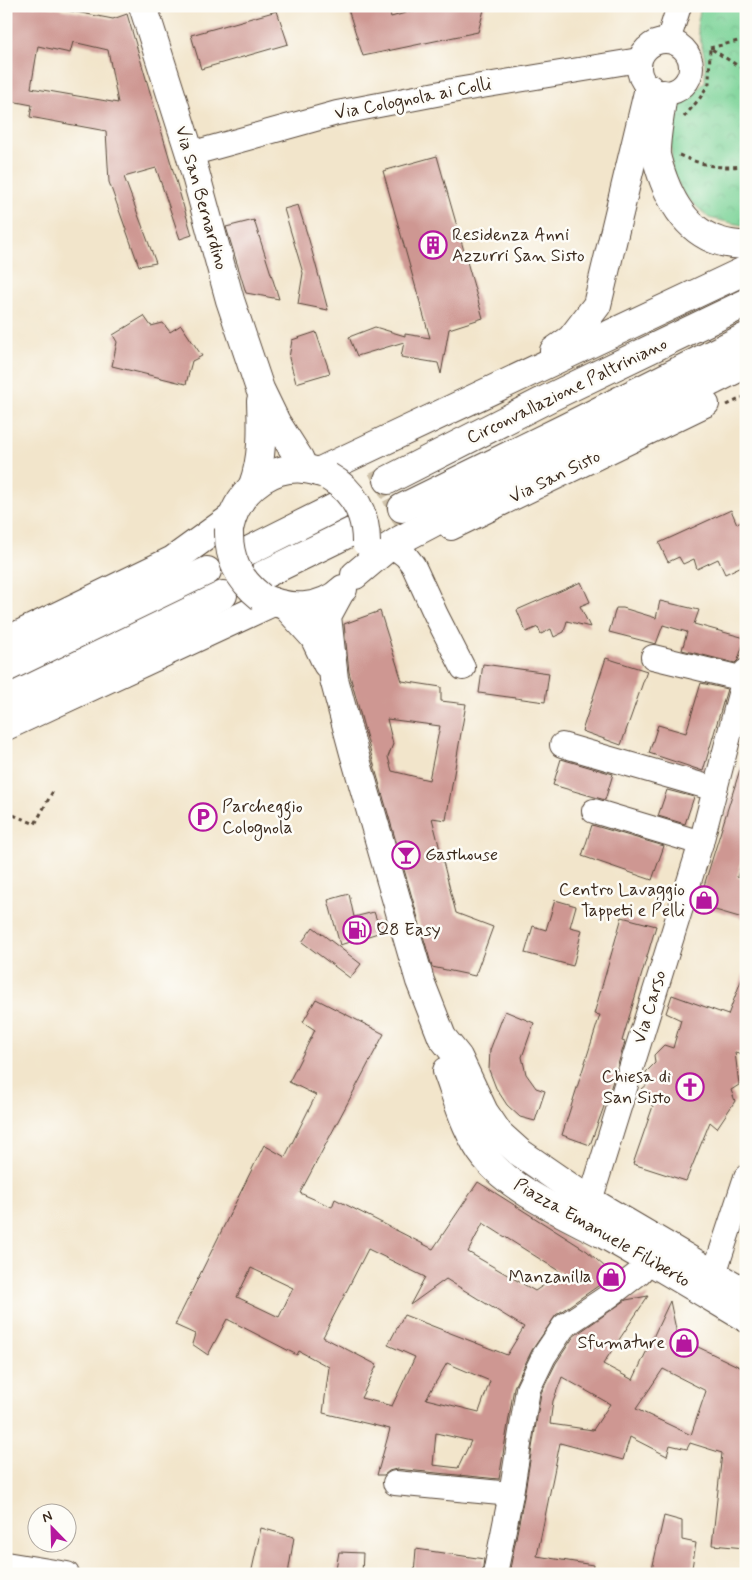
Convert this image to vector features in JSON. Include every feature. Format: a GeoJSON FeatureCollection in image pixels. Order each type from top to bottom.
{"type":"FeatureCollection","features":[{"type":"Feature","properties":{"kind":"main road","name":"Via San Bernardino"},"geometry":{"type":"LineString","coordinates":[[143,6],[190,154],[230,300],[260,389],[276,422],[299,458],[317,473],[350,493],[360,508],[365,525],[377,540],[364,555],[327,616],[334,679],[420,981],[442,1037]]}},
{"type":"Feature","properties":{"kind":"main road"},"geometry":{"type":"LineString","coordinates":[[656,91],[656,154],[668,191],[680,212],[691,227],[711,239],[729,245],[746,245]]}},
{"type":"Feature","properties":{"kind":"main road"},"geometry":{"type":"LineString","coordinates":[[472,399],[508,374],[554,351],[571,339],[597,305],[656,91]]}},
{"type":"Feature","properties":{"kind":"main road"},"geometry":{"type":"LineString","coordinates":[[317,473],[746,270]]}},
{"type":"Feature","properties":{"kind":"main road","name":"Circonvallazione Paltriniano"},"geometry":{"type":"LineString","coordinates":[[388,480],[549,398],[746,303]]}},
{"type":"Feature","properties":{"kind":"main road","name":"Circonvallazione Paltriniano"},"geometry":{"type":"LineString","coordinates":[[402,508],[746,337]]}},
{"type":"Feature","properties":{"kind":"main road"},"geometry":{"type":"LineString","coordinates":[[6,726],[271,595],[303,556],[377,540],[469,504],[746,364]]}},
{"type":"Feature","properties":{"kind":"main road"},"geometry":{"type":"LineString","coordinates":[[676,400],[707,404],[746,385]]}},
{"type":"Feature","properties":{"kind":"main road","name":"Via San Bernardino"},"geometry":{"type":"LineString","coordinates":[[253,485],[258,472],[263,438],[260,389]]}},
{"type":"Feature","properties":{"kind":"main road","name":"Via San Bernardino"},"geometry":{"type":"LineString","coordinates":[[317,473],[282,471],[253,485],[236,506],[230,523],[228,542],[235,568],[246,584],[271,595],[314,637],[334,679]]}},
{"type":"Feature","properties":{"kind":"main road"},"geometry":{"type":"LineString","coordinates":[[250,550],[338,506]]}},
{"type":"Feature","properties":{"kind":"main road"},"geometry":{"type":"LineString","coordinates":[[6,641],[172,560],[230,523]]}},
{"type":"Feature","properties":{"kind":"main road"},"geometry":{"type":"LineString","coordinates":[[6,668],[207,571]]}},
{"type":"Feature","properties":{"kind":"main road"},"geometry":{"type":"LineString","coordinates":[[271,595],[309,606],[320,603],[348,584]]}},
{"type":"Feature","properties":{"kind":"main road"},"geometry":{"type":"LineString","coordinates":[[6,700],[223,595]]}},
{"type":"Feature","properties":{"kind":"main road","name":"Piazza Emanuele Filiberto"},"geometry":{"type":"LineString","coordinates":[[442,1037],[458,1057],[484,1112],[499,1134],[519,1152],[709,1283],[746,1318]]}},
{"type":"Feature","properties":{"kind":"main road","name":"Piazza Emanuele Filiberto"},"geometry":{"type":"LineString","coordinates":[[442,1037],[443,1060],[466,1122],[485,1157],[498,1171],[522,1189],[650,1260],[709,1283],[746,1294]]}},
{"type":"Feature","properties":{"kind":"street"},"geometry":{"type":"LineString","coordinates":[[668,41],[679,6]]}},
{"type":"Feature","properties":{"kind":"street"},"geometry":{"type":"LineString","coordinates":[[668,41],[684,49],[689,56],[690,74],[680,89],[672,92],[656,91],[639,75],[639,60],[647,47],[653,43],[668,41]]}},
{"type":"Feature","properties":{"kind":"street","name":"Via Colognola ai Colli"},"geometry":{"type":"LineString","coordinates":[[190,154],[337,113],[457,90],[639,60]]}},
{"type":"Feature","properties":{"kind":"street","name":"Via San Sisto"},"geometry":{"type":"LineString","coordinates":[[377,540],[446,530],[707,404]]}},
{"type":"Feature","properties":{"kind":"street"},"geometry":{"type":"LineString","coordinates":[[377,540],[406,556],[413,565],[463,668]]}},
{"type":"Feature","properties":{"kind":"street","name":"Via Carso"},"geometry":{"type":"LineString","coordinates":[[590,1201],[701,842],[745,675],[653,658]]}},
{"type":"Feature","properties":{"kind":"street"},"geometry":{"type":"LineString","coordinates":[[562,745],[715,789]]}},
{"type":"Feature","properties":{"kind":"street"},"geometry":{"type":"LineString","coordinates":[[594,811],[701,842]]}},
{"type":"Feature","properties":{"kind":"street"},"geometry":{"type":"LineString","coordinates":[[709,1283],[746,1178]]}},
{"type":"Feature","properties":{"kind":"street"},"geometry":{"type":"LineString","coordinates":[[495,1574],[511,1494],[528,1389],[544,1356],[564,1326],[639,1273],[650,1260]]}},
{"type":"Feature","properties":{"kind":"street"},"geometry":{"type":"LineString","coordinates":[[395,1483],[511,1494]]}},
{"type":"Feature","properties":{"kind":"street"},"geometry":{"type":"LineString","coordinates":[[6,1564],[67,1574]]}},
{"type":"Feature","properties":{"kind":"path"},"geometry":{"type":"LineString","coordinates":[[710,48],[746,39]]}},
{"type":"Feature","properties":{"kind":"path"},"geometry":{"type":"LineString","coordinates":[[710,48],[746,71]]}},
{"type":"Feature","properties":{"kind":"path"},"geometry":{"type":"LineString","coordinates":[[681,121],[700,98],[708,83],[710,48]]}},
{"type":"Feature","properties":{"kind":"path"},"geometry":{"type":"LineString","coordinates":[[678,148],[679,155],[701,165],[720,168],[746,165]]}},
{"type":"Feature","properties":{"kind":"path"},"geometry":{"type":"LineString","coordinates":[[6,812],[35,824],[53,791]]}},
{"type":"Feature","properties":{"kind":"green space"},"geometry":{"type":"Polygon","coordinates":[[[701,6],[746,6],[746,226],[709,218],[684,195],[672,171],[671,144],[675,111],[705,82],[705,59],[697,26],[701,6]]]}},
{"type":"Feature","properties":{"kind":"building"},"geometry":{"type":"Polygon","coordinates":[[[6,6],[44,6],[113,19],[127,14],[192,235],[180,239],[156,168],[124,177],[156,263],[139,266],[109,182],[106,131],[30,117],[32,105],[6,100],[6,6]],[[73,42],[70,53],[38,46],[31,88],[118,103],[108,50],[73,42]]]}},
{"type":"Feature","properties":{"kind":"building"},"geometry":{"type":"Polygon","coordinates":[[[347,6],[388,6],[391,17],[431,6],[485,6],[478,32],[363,56],[347,6]]]}},
{"type":"Feature","properties":{"kind":"building"},"geometry":{"type":"Polygon","coordinates":[[[277,11],[288,44],[201,69],[191,35],[277,11]]]}},
{"type":"Feature","properties":{"kind":"building","name":"Residenza Anni Azzurri San Sisto"},"geometry":{"type":"Polygon","coordinates":[[[437,156],[483,318],[449,329],[441,374],[438,363],[401,357],[404,342],[357,356],[349,337],[375,327],[405,336],[405,334],[430,338],[383,171],[437,156]]]}},
{"type":"Feature","properties":{"kind":"building"},"geometry":{"type":"Polygon","coordinates":[[[298,205],[328,310],[298,304],[303,273],[284,209],[298,205]]]}},
{"type":"Feature","properties":{"kind":"building"},"geometry":{"type":"Polygon","coordinates":[[[254,220],[279,299],[246,293],[226,227],[254,220]]]}},
{"type":"Feature","properties":{"kind":"building"},"geometry":{"type":"Polygon","coordinates":[[[144,316],[151,326],[163,323],[170,332],[181,325],[202,356],[192,361],[186,384],[112,366],[117,342],[113,335],[144,316]]]}},
{"type":"Feature","properties":{"kind":"building"},"geometry":{"type":"Polygon","coordinates":[[[316,332],[330,373],[296,383],[289,358],[292,340],[316,332]]]}},
{"type":"Feature","properties":{"kind":"building"},"geometry":{"type":"Polygon","coordinates":[[[731,510],[737,524],[746,520],[746,564],[725,574],[718,559],[697,569],[694,559],[683,564],[679,557],[668,562],[659,543],[731,510]]]}},
{"type":"Feature","properties":{"kind":"building"},"geometry":{"type":"Polygon","coordinates":[[[581,582],[590,602],[580,606],[590,627],[567,621],[564,632],[554,637],[551,629],[541,634],[538,627],[526,632],[517,610],[581,582]]]}},
{"type":"Feature","properties":{"kind":"building"},"geometry":{"type":"Polygon","coordinates":[[[660,601],[699,610],[694,624],[745,638],[738,660],[735,663],[682,650],[687,632],[663,625],[656,644],[609,632],[616,608],[623,608],[656,618],[660,601]]]}},
{"type":"Feature","properties":{"kind":"building"},"geometry":{"type":"Polygon","coordinates":[[[380,611],[402,681],[441,687],[441,701],[466,704],[446,820],[432,818],[456,913],[493,927],[475,976],[432,967],[349,672],[344,624],[380,611]],[[387,719],[393,744],[388,757],[392,771],[429,780],[440,726],[387,719]]]}},
{"type":"Feature","properties":{"kind":"building"},"geometry":{"type":"Polygon","coordinates":[[[606,658],[647,671],[621,745],[582,731],[606,658]]]}},
{"type":"Feature","properties":{"kind":"building"},"geometry":{"type":"Polygon","coordinates":[[[483,664],[549,673],[545,702],[479,693],[483,664]]]}},
{"type":"Feature","properties":{"kind":"building"},"geometry":{"type":"Polygon","coordinates":[[[701,683],[727,689],[703,771],[649,753],[658,725],[686,733],[701,683]]]}},
{"type":"Feature","properties":{"kind":"building"},"geometry":{"type":"Polygon","coordinates":[[[561,759],[613,774],[605,800],[553,785],[561,759]]]}},
{"type":"Feature","properties":{"kind":"building"},"geometry":{"type":"Polygon","coordinates":[[[742,763],[746,763],[746,847],[737,877],[746,880],[746,919],[698,905],[742,763]]]}},
{"type":"Feature","properties":{"kind":"building"},"geometry":{"type":"Polygon","coordinates":[[[667,790],[694,797],[685,824],[658,816],[667,790]]]}},
{"type":"Feature","properties":{"kind":"building"},"geometry":{"type":"Polygon","coordinates":[[[592,825],[664,846],[652,880],[582,856],[592,825]]]}},
{"type":"Feature","properties":{"kind":"building"},"geometry":{"type":"Polygon","coordinates":[[[349,894],[354,917],[374,912],[381,932],[340,945],[328,900],[349,894]]]}},
{"type":"Feature","properties":{"kind":"building"},"geometry":{"type":"Polygon","coordinates":[[[555,900],[576,906],[570,927],[582,930],[573,966],[525,953],[533,926],[546,930],[555,900]]]}},
{"type":"Feature","properties":{"kind":"building"},"geometry":{"type":"Polygon","coordinates":[[[622,917],[656,926],[622,1041],[625,1042],[590,1145],[562,1135],[600,1015],[594,1014],[622,917]]]}},
{"type":"Feature","properties":{"kind":"building"},"geometry":{"type":"Polygon","coordinates":[[[313,927],[361,964],[350,978],[302,942],[313,927]]]}},
{"type":"Feature","properties":{"kind":"building","name":"Chiesa di San Sisto"},"geometry":{"type":"Polygon","coordinates":[[[744,973],[746,973],[746,1055],[735,1052],[739,1085],[731,1090],[735,1101],[717,1128],[710,1122],[686,1181],[633,1164],[653,1106],[644,1100],[642,1089],[649,1083],[646,1072],[655,1063],[654,1055],[664,1045],[673,1048],[681,1020],[666,1013],[672,995],[728,1015],[744,973]]]}},
{"type":"Feature","properties":{"kind":"building"},"geometry":{"type":"Polygon","coordinates":[[[316,999],[384,1034],[300,1193],[332,1207],[335,1199],[433,1249],[478,1182],[587,1251],[614,1275],[556,1315],[532,1350],[514,1387],[499,1479],[396,1469],[384,1475],[377,1475],[390,1429],[323,1413],[329,1367],[299,1351],[297,1355],[227,1319],[208,1355],[192,1344],[195,1334],[175,1325],[264,1145],[285,1157],[316,1095],[289,1082],[315,1030],[303,1022],[316,999]],[[483,1223],[468,1252],[535,1291],[562,1273],[483,1223]],[[368,1249],[323,1337],[377,1365],[361,1398],[392,1406],[415,1357],[388,1345],[404,1315],[507,1355],[524,1327],[446,1279],[410,1305],[425,1277],[368,1249]],[[251,1268],[237,1297],[279,1317],[293,1288],[251,1268]],[[447,1363],[426,1399],[479,1412],[490,1381],[447,1363]],[[436,1433],[433,1465],[458,1468],[471,1441],[436,1433]]]}},
{"type":"Feature","properties":{"kind":"building"},"geometry":{"type":"Polygon","coordinates":[[[505,1011],[534,1023],[522,1057],[526,1074],[536,1088],[545,1091],[535,1121],[520,1117],[507,1105],[496,1088],[489,1070],[490,1050],[505,1011]]]}},
{"type":"Feature","properties":{"kind":"building"},"geometry":{"type":"Polygon","coordinates":[[[648,1296],[603,1364],[633,1380],[670,1301],[677,1334],[698,1347],[746,1370],[745,1548],[712,1545],[722,1453],[690,1443],[687,1449],[670,1445],[667,1456],[630,1437],[623,1460],[560,1443],[537,1556],[593,1565],[592,1574],[509,1574],[541,1393],[556,1363],[574,1336],[626,1300],[648,1296]],[[663,1369],[636,1409],[691,1435],[706,1391],[663,1369]],[[562,1377],[553,1401],[550,1424],[593,1430],[610,1404],[562,1377]]]}},
{"type":"Feature","properties":{"kind":"building"},"geometry":{"type":"Polygon","coordinates":[[[664,1516],[682,1521],[682,1540],[696,1543],[691,1574],[651,1574],[664,1516]]]}},
{"type":"Feature","properties":{"kind":"building"},"geometry":{"type":"Polygon","coordinates":[[[261,1528],[294,1537],[288,1574],[251,1574],[261,1528]]]}},
{"type":"Feature","properties":{"kind":"building"},"geometry":{"type":"Polygon","coordinates":[[[416,1549],[484,1559],[482,1574],[414,1574],[416,1549]]]}},
{"type":"Feature","properties":{"kind":"building"},"geometry":{"type":"Polygon","coordinates":[[[339,1552],[363,1553],[362,1574],[335,1574],[339,1552]]]}},
{"type":"Feature","properties":{"kind":"tunnel"},"geometry":{"type":"LineString","coordinates":[[338,506],[388,480]]}},
{"type":"Feature","properties":{"kind":"tunnel"},"geometry":{"type":"LineString","coordinates":[[351,532],[402,508]]}},
{"type":"Feature","properties":{"kind":"place","name":"Residenza Anni Azzurri San Sisto"},"geometry":{"type":"Point","coordinates":[433,245]}},
{"type":"Feature","properties":{"kind":"place","name":"Parcheggio Colognola"},"geometry":{"type":"Point","coordinates":[203,817]}},
{"type":"Feature","properties":{"kind":"place","name":"Gasthouse"},"geometry":{"type":"Point","coordinates":[406,855]}},
{"type":"Feature","properties":{"kind":"place","name":"Centro Lavaggio Tappeti e Pelli"},"geometry":{"type":"Point","coordinates":[704,900]}},
{"type":"Feature","properties":{"kind":"place","name":"Q8 Easy"},"geometry":{"type":"Point","coordinates":[357,930]}},
{"type":"Feature","properties":{"kind":"place","name":"Chiesa di San Sisto"},"geometry":{"type":"Point","coordinates":[690,1087]}},
{"type":"Feature","properties":{"kind":"place","name":"Manzanilla"},"geometry":{"type":"Point","coordinates":[611,1277]}},
{"type":"Feature","properties":{"kind":"place","name":"Sfumature"},"geometry":{"type":"Point","coordinates":[684,1343]}}]}
